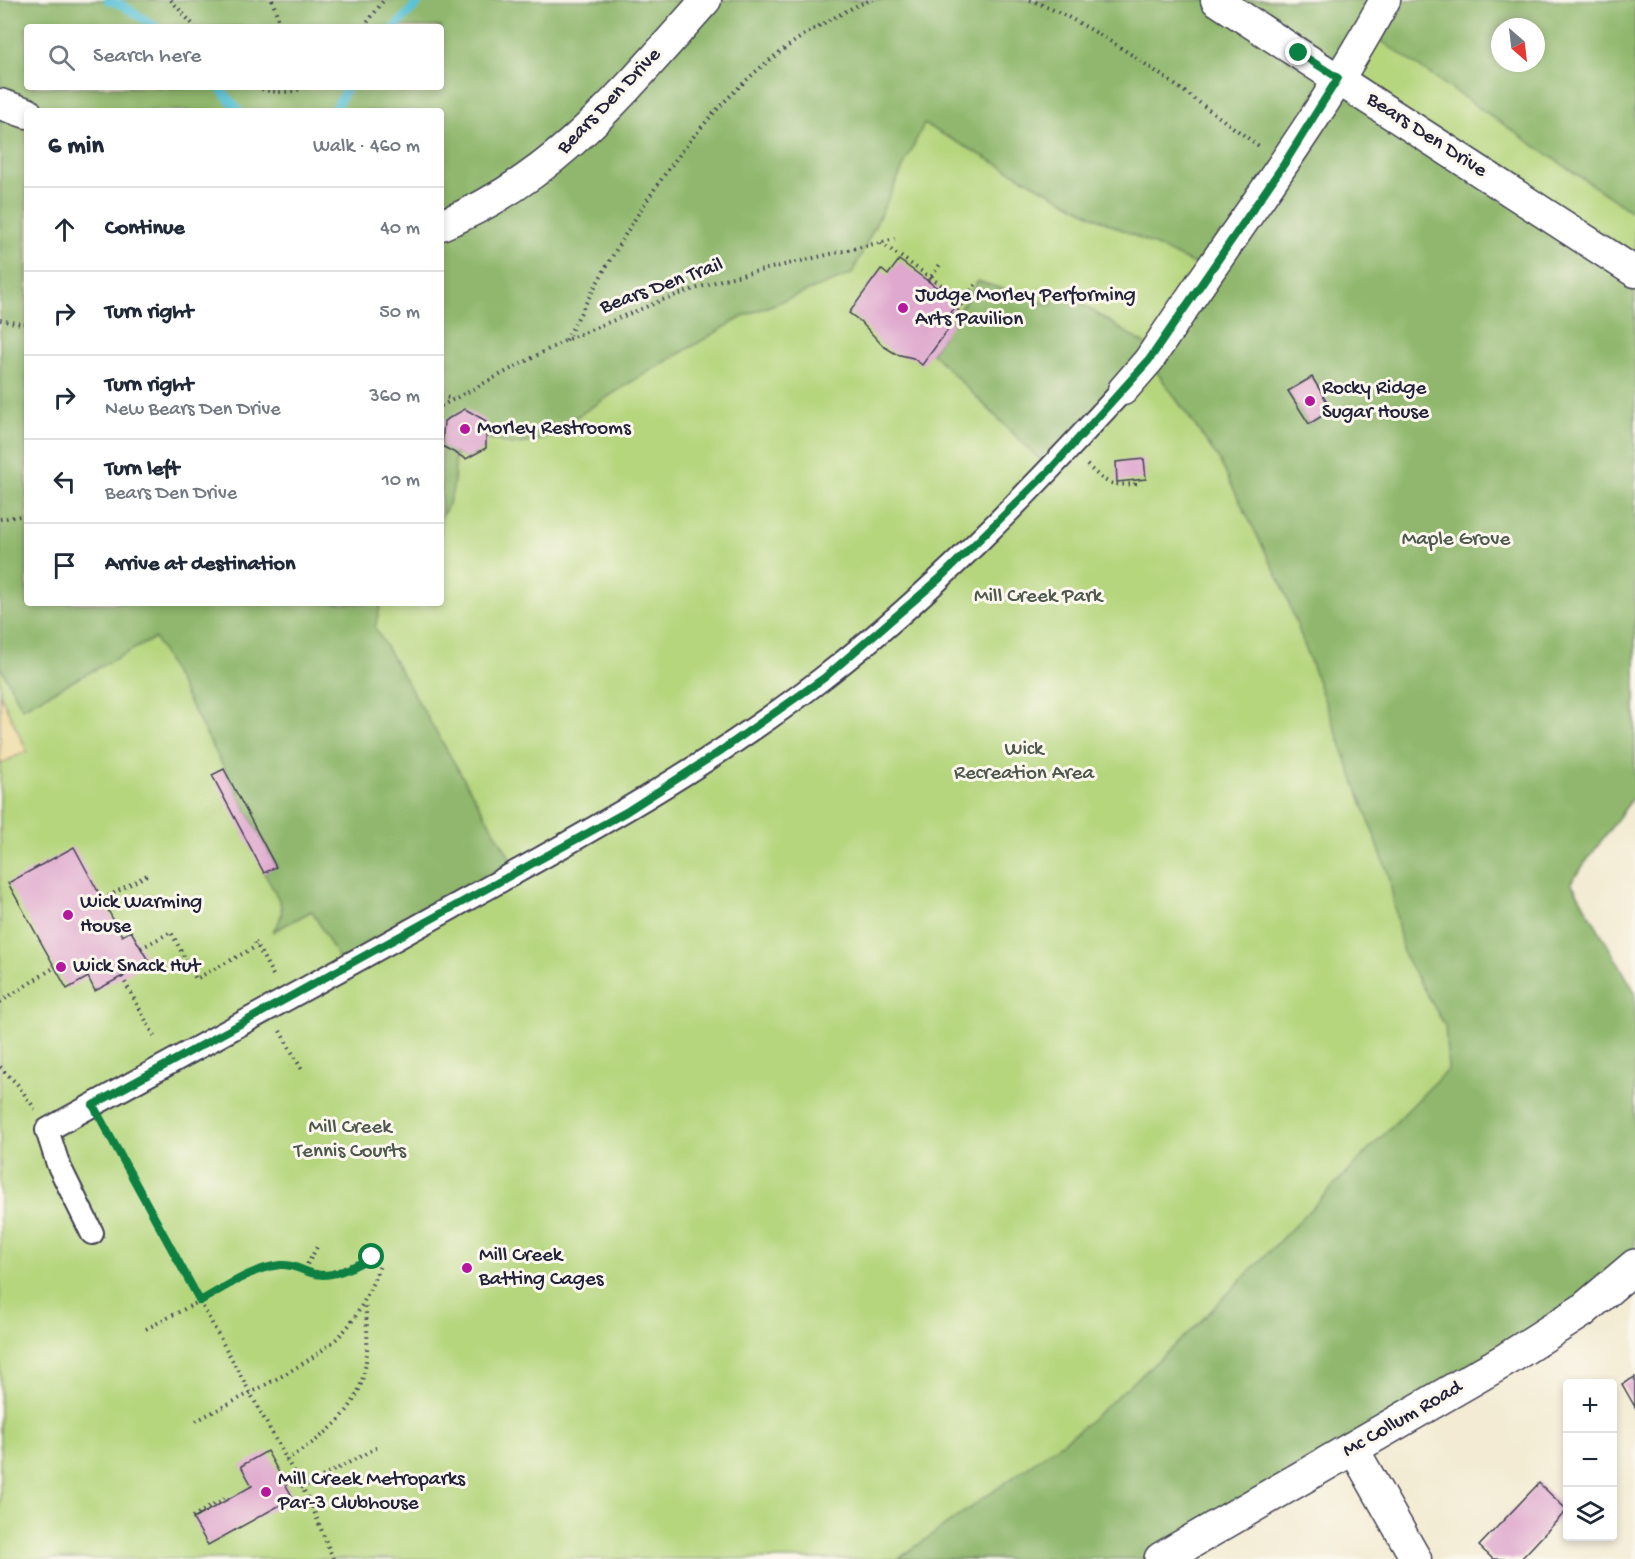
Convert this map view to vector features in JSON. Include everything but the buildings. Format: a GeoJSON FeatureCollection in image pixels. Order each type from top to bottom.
{"type":"FeatureCollection","features":[{"type":"Feature","properties":{"kind":"street","name":"Bears Den Drive"},"geometry":{"type":"LineString","coordinates":[[444,224],[480,207],[530,178],[555,159],[599,118],[706,0]]}},
{"type":"Feature","properties":{"kind":"street","name":"Bears Den Drive"},"geometry":{"type":"LineString","coordinates":[[1216,0],[1635,272]]}},
{"type":"Feature","properties":{"kind":"street"},"geometry":{"type":"LineString","coordinates":[[92,1233],[58,1164],[47,1130],[626,812],[719,752],[824,678],[930,587],[1070,448],[1149,360],[1284,164],[1385,0]]}},
{"type":"Feature","properties":{"kind":"street"},"geometry":{"type":"LineString","coordinates":[[0,104],[24,111]]}},
{"type":"Feature","properties":{"kind":"street","name":"Mc Collum Road"},"geometry":{"type":"LineString","coordinates":[[1161,1559],[1507,1359],[1582,1311],[1635,1266]]}},
{"type":"Feature","properties":{"kind":"street"},"geometry":{"type":"LineString","coordinates":[[1353,1448],[1416,1559]]}},
{"type":"Feature","properties":{"kind":"path"},"geometry":{"type":"LineString","coordinates":[[171,0],[192,24]]}},
{"type":"Feature","properties":{"kind":"path"},"geometry":{"type":"LineString","coordinates":[[272,0],[280,24]]}},
{"type":"Feature","properties":{"kind":"path"},"geometry":{"type":"LineString","coordinates":[[366,24],[384,0]]}},
{"type":"Feature","properties":{"kind":"path"},"geometry":{"type":"LineString","coordinates":[[566,340],[595,286],[646,203],[702,127],[752,72],[807,33],[862,3],[873,0]]}},
{"type":"Feature","properties":{"kind":"path"},"geometry":{"type":"LineString","coordinates":[[1030,0],[1059,11],[1136,60],[1284,164]]}},
{"type":"Feature","properties":{"kind":"path"},"geometry":{"type":"LineString","coordinates":[[262,90],[266,92],[299,90]]}},
{"type":"Feature","properties":{"kind":"path","name":"Bears Den Trail"},"geometry":{"type":"LineString","coordinates":[[444,404],[566,340],[665,299],[724,279],[895,239]]}},
{"type":"Feature","properties":{"kind":"path"},"geometry":{"type":"LineString","coordinates":[[880,243],[964,301]]}},
{"type":"Feature","properties":{"kind":"path"},"geometry":{"type":"LineString","coordinates":[[929,279],[941,263]]}},
{"type":"Feature","properties":{"kind":"path"},"geometry":{"type":"LineString","coordinates":[[950,320],[978,281]]}},
{"type":"Feature","properties":{"kind":"path"},"geometry":{"type":"LineString","coordinates":[[0,320],[24,324]]}},
{"type":"Feature","properties":{"kind":"path"},"geometry":{"type":"LineString","coordinates":[[444,397],[453,399]]}},
{"type":"Feature","properties":{"kind":"path"},"geometry":{"type":"LineString","coordinates":[[1070,448],[1105,482],[1125,485],[1135,484],[1135,480]]}},
{"type":"Feature","properties":{"kind":"path"},"geometry":{"type":"LineString","coordinates":[[0,519],[24,515]]}},
{"type":"Feature","properties":{"kind":"path"},"geometry":{"type":"LineString","coordinates":[[103,899],[149,874]]}},
{"type":"Feature","properties":{"kind":"path"},"geometry":{"type":"LineString","coordinates":[[141,948],[171,932],[196,979],[256,944],[302,1070]]}},
{"type":"Feature","properties":{"kind":"path"},"geometry":{"type":"LineString","coordinates":[[0,1002],[55,968]]}},
{"type":"Feature","properties":{"kind":"path"},"geometry":{"type":"LineString","coordinates":[[122,977],[170,1064]]}},
{"type":"Feature","properties":{"kind":"path"},"geometry":{"type":"LineString","coordinates":[[0,1067],[17,1084],[47,1130]]}},
{"type":"Feature","properties":{"kind":"path"},"geometry":{"type":"LineString","coordinates":[[93,1105],[272,1432],[301,1488],[333,1559]]}},
{"type":"Feature","properties":{"kind":"path"},"geometry":{"type":"LineString","coordinates":[[304,1270],[317,1247]]}},
{"type":"Feature","properties":{"kind":"path"},"geometry":{"type":"LineString","coordinates":[[146,1329],[262,1269],[281,1265],[328,1274],[372,1257]]}},
{"type":"Feature","properties":{"kind":"path"},"geometry":{"type":"LineString","coordinates":[[196,1421],[311,1359],[333,1343],[349,1326],[365,1302],[381,1263]]}},
{"type":"Feature","properties":{"kind":"path"},"geometry":{"type":"LineString","coordinates":[[286,1460],[326,1434],[343,1418],[357,1395],[366,1368],[368,1336],[365,1302]]}},
{"type":"Feature","properties":{"kind":"path"},"geometry":{"type":"LineString","coordinates":[[266,1436],[272,1432]]}},
{"type":"Feature","properties":{"kind":"path"},"geometry":{"type":"LineString","coordinates":[[301,1488],[380,1446]]}},
{"type":"Feature","properties":{"kind":"path"},"geometry":{"type":"LineString","coordinates":[[192,1517],[224,1499]]}},
{"type":"Feature","properties":{"kind":"green space","name":"Mill Creek Park"},"geometry":{"type":"Polygon","coordinates":[[[0,0],[1635,0],[1635,795],[1484,1000],[1635,1183],[1161,1559],[0,1559],[0,0]]]}},
{"type":"Feature","properties":{"kind":"green space","name":"Maple Grove"},"geometry":{"type":"Polygon","coordinates":[[[0,0],[1635,0],[1635,214],[1368,32],[1338,78],[1635,272],[1635,795],[1571,882],[1635,992],[1635,1266],[1161,1559],[898,1559],[1078,1431],[1194,1328],[1448,1069],[1445,1026],[1403,953],[1389,876],[1283,587],[1218,458],[1149,361],[1050,470],[932,353],[978,281],[1051,305],[1059,289],[1155,351],[1209,271],[1095,217],[924,124],[852,274],[744,316],[636,379],[538,441],[511,445],[486,437],[485,448],[466,459],[455,453],[452,494],[444,513],[444,108],[24,108],[24,606],[380,606],[375,628],[518,871],[344,968],[312,911],[272,932],[278,924],[281,909],[277,896],[264,873],[276,866],[155,638],[22,708],[0,666],[0,0]],[[1311,377],[1288,391],[1309,424],[1332,410],[1311,377]]]}},
{"type":"Feature","properties":{"kind":"sand"},"geometry":{"type":"Polygon","coordinates":[[[0,694],[27,751],[0,764],[0,694]]]}},
{"type":"Feature","properties":{"kind":"waterway"},"geometry":{"type":"LineString","coordinates":[[108,0],[122,5],[151,24]]}},
{"type":"Feature","properties":{"kind":"waterway"},"geometry":{"type":"LineString","coordinates":[[398,24],[421,0]]}},
{"type":"Feature","properties":{"kind":"waterway"},"geometry":{"type":"LineString","coordinates":[[222,90],[236,108]]}},
{"type":"Feature","properties":{"kind":"waterway"},"geometry":{"type":"LineString","coordinates":[[336,108],[345,90]]}},
{"type":"Feature","properties":{"kind":"place","name":"Judge Morley Performing Arts Pavilion"},"geometry":{"type":"Point","coordinates":[903,308]}},
{"type":"Feature","properties":{"kind":"place","name":"Rocky Ridge Sugar House"},"geometry":{"type":"Point","coordinates":[1310,401]}},
{"type":"Feature","properties":{"kind":"place","name":"Morley Restrooms"},"geometry":{"type":"Point","coordinates":[465,429]}},
{"type":"Feature","properties":{"kind":"place","name":"Wick Warming House"},"geometry":{"type":"Point","coordinates":[68,915]}},
{"type":"Feature","properties":{"kind":"place","name":"Wick Snack Hut"},"geometry":{"type":"Point","coordinates":[61,967]}},
{"type":"Feature","properties":{"kind":"place","name":"Mill Creek Batting Cages"},"geometry":{"type":"Point","coordinates":[467,1268]}},
{"type":"Feature","properties":{"kind":"place","name":"Mill Creek Metroparks Par-3 Clubhouse"},"geometry":{"type":"Point","coordinates":[266,1492]}},
{"type":"Feature","properties":{"kind":"route"},"geometry":{"type":"LineString","coordinates":[[372,1257],[344,1270],[328,1274],[314,1274],[294,1266],[281,1265],[262,1269],[200,1301],[93,1105],[626,812],[719,752],[824,678],[939,579],[1050,470],[1149,360],[1284,164],[1338,78],[1299,53]]}},
{"type":"Feature","properties":{"kind":"park label","name":"Wick Recreation Area"},"geometry":{"type":"Point","coordinates":[1024,762]}},
{"type":"Feature","properties":{"kind":"park label","name":"Mill Creek Tennis Courts"},"geometry":{"type":"Point","coordinates":[350,1140]}}]}
